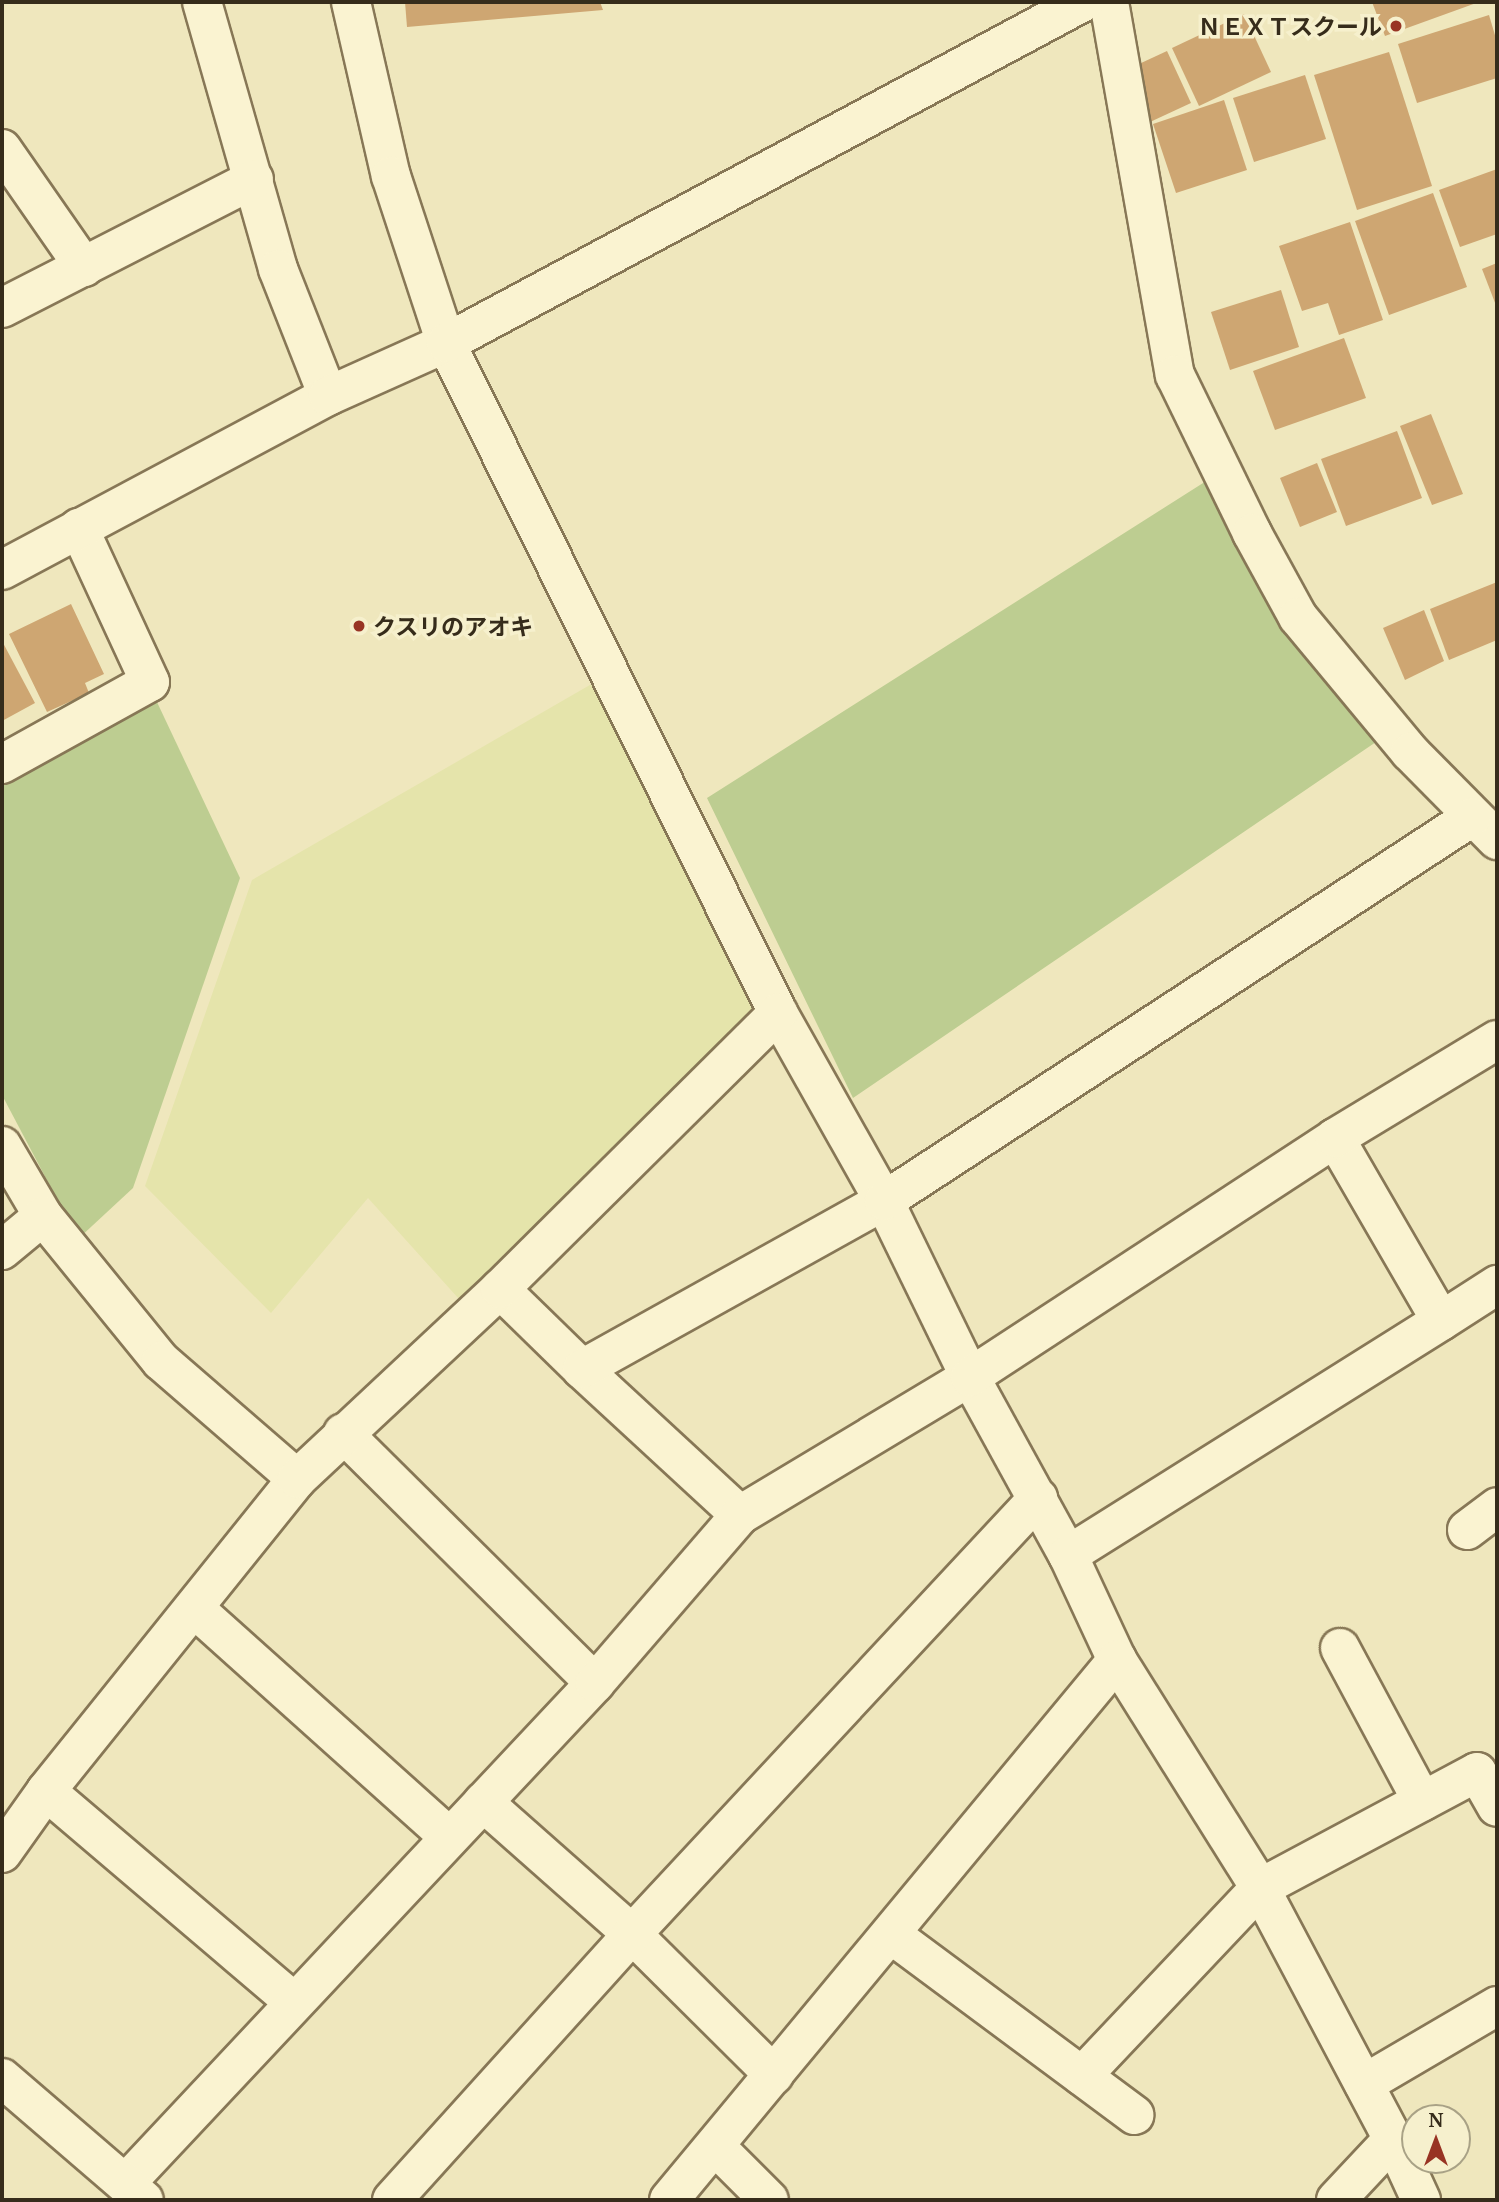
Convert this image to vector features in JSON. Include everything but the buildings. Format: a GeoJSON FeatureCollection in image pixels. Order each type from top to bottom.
{"type":"FeatureCollection","features":[{"type":"Feature","properties":{"kind":"street"},"geometry":{"type":"LineString","coordinates":[[202,2],[278,269],[328,396]]}},
{"type":"Feature","properties":{"kind":"street"},"geometry":{"type":"LineString","coordinates":[[351,2],[391,176],[446,343],[778,1013],[884,1201],[970,1377],[1068,1555],[1117,1660],[1260,1888],[1393,2139],[1421,2200]]}},
{"type":"Feature","properties":{"kind":"street"},"geometry":{"type":"LineString","coordinates":[[2,570],[328,396],[446,343],[1083,2]]}},
{"type":"Feature","properties":{"kind":"street"},"geometry":{"type":"LineString","coordinates":[[582,1369],[884,1201],[1485,828],[1410,752],[1298,617],[1252,533],[1175,375],[1109,2]]}},
{"type":"Feature","properties":{"kind":"street"},"geometry":{"type":"LineString","coordinates":[[2,149],[84,267]]}},
{"type":"Feature","properties":{"kind":"street"},"geometry":{"type":"LineString","coordinates":[[2,308],[254,178]]}},
{"type":"Feature","properties":{"kind":"street"},"geometry":{"type":"LineString","coordinates":[[2,764],[150,682],[79,528]]}},
{"type":"Feature","properties":{"kind":"street"},"geometry":{"type":"LineString","coordinates":[[2,1853],[46,1791],[297,1479],[343,1433],[500,1289],[778,1013]]}},
{"type":"Feature","properties":{"kind":"street"},"geometry":{"type":"LineString","coordinates":[[2,2078],[135,2191],[293,2001],[595,1684],[740,1515],[970,1377],[1335,1138],[1497,1040]]}},
{"type":"Feature","properties":{"kind":"street"},"geometry":{"type":"LineString","coordinates":[[1335,1138],[1441,1321]]}},
{"type":"Feature","properties":{"kind":"street"},"geometry":{"type":"LineString","coordinates":[[2,1146],[43,1216],[161,1361],[297,1479]]}},
{"type":"Feature","properties":{"kind":"street"},"geometry":{"type":"LineString","coordinates":[[2,1250],[43,1216]]}},
{"type":"Feature","properties":{"kind":"street"},"geometry":{"type":"LineString","coordinates":[[1068,1555],[1497,1285]]}},
{"type":"Feature","properties":{"kind":"street"},"geometry":{"type":"LineString","coordinates":[[500,1289],[740,1515]]}},
{"type":"Feature","properties":{"kind":"street"},"geometry":{"type":"LineString","coordinates":[[343,1433],[595,1684]]}},
{"type":"Feature","properties":{"kind":"street"},"geometry":{"type":"LineString","coordinates":[[393,2200],[632,1934],[1038,1498]]}},
{"type":"Feature","properties":{"kind":"street"},"geometry":{"type":"LineString","coordinates":[[1467,1530],[1497,1507]]}},
{"type":"Feature","properties":{"kind":"street"},"geometry":{"type":"LineString","coordinates":[[194,1608],[449,1838]]}},
{"type":"Feature","properties":{"kind":"street"},"geometry":{"type":"LineString","coordinates":[[1340,1648],[1422,1801]]}},
{"type":"Feature","properties":{"kind":"street"},"geometry":{"type":"LineString","coordinates":[[670,2200],[1117,1660]]}},
{"type":"Feature","properties":{"kind":"street"},"geometry":{"type":"LineString","coordinates":[[1082,2076],[1260,1888],[1477,1772],[1497,1807]]}},
{"type":"Feature","properties":{"kind":"street"},"geometry":{"type":"LineString","coordinates":[[46,1791],[293,2001]]}},
{"type":"Feature","properties":{"kind":"street"},"geometry":{"type":"LineString","coordinates":[[483,1801],[632,1934],[774,2076]]}},
{"type":"Feature","properties":{"kind":"street"},"geometry":{"type":"LineString","coordinates":[[892,1935],[1134,2115]]}},
{"type":"Feature","properties":{"kind":"street"},"geometry":{"type":"LineString","coordinates":[[1364,2084],[1497,2006]]}},
{"type":"Feature","properties":{"kind":"street"},"geometry":{"type":"LineString","coordinates":[[1336,2200],[1393,2139]]}},
{"type":"Feature","properties":{"kind":"street"},"geometry":{"type":"LineString","coordinates":[[715,2146],[769,2200]]}},
{"type":"Feature","properties":{"kind":"shaded area"},"geometry":{"type":"Polygon","coordinates":[[[602,678],[762,1012],[459,1299],[368,1198],[271,1313],[145,1186],[252,880],[602,678]]]}},
{"type":"Feature","properties":{"kind":"green space"},"geometry":{"type":"Polygon","coordinates":[[[1222,471],[1270,600],[1398,727],[853,1098],[707,798],[1222,471]]]}},
{"type":"Feature","properties":{"kind":"green space"},"geometry":{"type":"Polygon","coordinates":[[[156,700],[240,878],[133,1188],[78,1239],[2,1095],[2,786],[156,700]]]}},
{"type":"Feature","properties":{"kind":"place","name":"ＮＥＸＴスクール"},"geometry":{"type":"Point","coordinates":[1396,26]}},
{"type":"Feature","properties":{"kind":"place","name":"クスリのアオキ"},"geometry":{"type":"Point","coordinates":[359,626]}}]}
